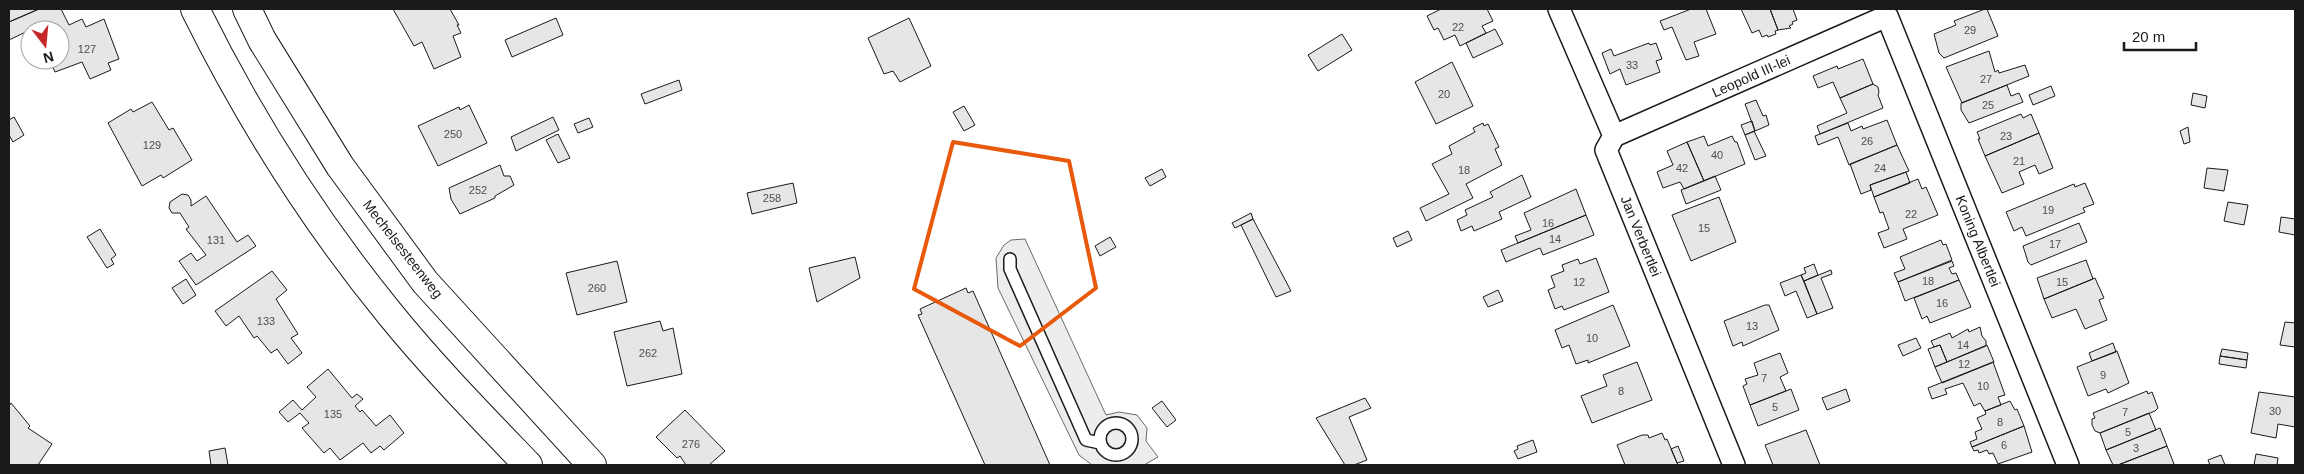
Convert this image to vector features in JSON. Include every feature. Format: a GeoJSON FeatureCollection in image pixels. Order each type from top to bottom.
{"type":"FeatureCollection","features":[{"type":"Feature","properties":{"kind":"main road"},"geometry":{"type":"LineString","coordinates":[[195,9],[223,66],[302,196],[390,314],[528,465]]}},
{"type":"Feature","properties":{"kind":"main road","name":"Mechelsesteenweg"},"geometry":{"type":"LineString","coordinates":[[247,9],[262,40],[340,166],[425,282],[592,465]]}},
{"type":"Feature","properties":{"kind":"street"},"geometry":{"type":"LineString","coordinates":[[1559,9],[1614,136]]}},
{"type":"Feature","properties":{"kind":"street","name":"Leopold III-lei"},"geometry":{"type":"LineString","coordinates":[[1614,136],[1887,16]]}},
{"type":"Feature","properties":{"kind":"street","name":"Koning Albertlei"},"geometry":{"type":"LineString","coordinates":[[1887,16],[2068,465]]}},
{"type":"Feature","properties":{"kind":"street","name":"Jan Verbertlei"},"geometry":{"type":"LineString","coordinates":[[1614,136],[1606,150],[1734,465]]}},
{"type":"Feature","properties":{"kind":"lane"},"geometry":{"type":"LineString","coordinates":[[1010,259],[1010,269],[1086,440],[1103,447],[1123,465]]}},
{"type":"Feature","properties":{"kind":"highlighted area"},"geometry":{"type":"Polygon","coordinates":[[[953,142],[1069,161],[1096,288],[1020,346],[914,289],[953,142]]]}},
{"type":"Feature","properties":{"kind":"shaded area"},"geometry":{"type":"Polygon","coordinates":[[[1025,239],[1106,415],[1119,412],[1137,415],[1147,428],[1146,441],[1158,457],[1144,465],[1092,465],[1079,455],[998,288],[996,258],[1004,245],[1011,240],[1025,239]]]}},
{"type":"Feature","properties":{"kind":"building"},"geometry":{"type":"Polygon","coordinates":[[[9,9],[39,9],[9,22],[9,9]]]}},
{"type":"Feature","properties":{"kind":"building"},"geometry":{"type":"Polygon","coordinates":[[[39,9],[61,9],[66,20],[20,20],[20,35],[9,40],[9,22],[39,9]]]}},
{"type":"Feature","properties":{"kind":"building"},"geometry":{"type":"Polygon","coordinates":[[[393,9],[450,9],[459,25],[457,25],[461,33],[453,36],[461,57],[434,69],[422,42],[414,46],[393,9]]]}},
{"type":"Feature","properties":{"kind":"building"},"geometry":{"type":"Polygon","coordinates":[[[1441,9],[1487,9],[1493,21],[1482,26],[1486,33],[1460,46],[1455,35],[1444,40],[1438,28],[1434,30],[1427,16],[1441,9]]]}},
{"type":"Feature","properties":{"kind":"building"},"geometry":{"type":"Polygon","coordinates":[[[1691,9],[1706,9],[1716,34],[1694,42],[1699,56],[1686,60],[1672,27],[1664,30],[1660,21],[1691,9]]]}},
{"type":"Feature","properties":{"kind":"building"},"geometry":{"type":"Polygon","coordinates":[[[1741,9],[1770,9],[1778,30],[1775,31],[1776,34],[1762,37],[1759,30],[1752,33],[1741,9]]]}},
{"type":"Feature","properties":{"kind":"building"},"geometry":{"type":"Polygon","coordinates":[[[1770,9],[1793,9],[1797,20],[1789,26],[1791,28],[1778,30],[1770,9]]]}},
{"type":"Feature","properties":{"kind":"building"},"geometry":{"type":"Polygon","coordinates":[[[1987,9],[1998,36],[1944,58],[1939,53],[1934,34],[1956,25],[1954,21],[1987,9]]]}},
{"type":"Feature","properties":{"kind":"building"},"geometry":{"type":"Polygon","coordinates":[[[556,18],[563,35],[512,57],[505,40],[556,18]]]}},
{"type":"Feature","properties":{"kind":"building"},"geometry":{"type":"Polygon","coordinates":[[[909,18],[931,66],[900,82],[893,71],[884,74],[868,38],[909,18]]]}},
{"type":"Feature","properties":{"kind":"building"},"geometry":{"type":"Polygon","coordinates":[[[82,19],[86,27],[104,19],[119,59],[108,63],[111,70],[90,79],[82,62],[70,66],[70,25],[82,19]]]}},
{"type":"Feature","properties":{"kind":"building"},"geometry":{"type":"Polygon","coordinates":[[[1495,29],[1503,44],[1473,58],[1466,43],[1495,29]]]}},
{"type":"Feature","properties":{"kind":"building"},"geometry":{"type":"Polygon","coordinates":[[[1342,34],[1352,50],[1318,71],[1308,55],[1342,34]]]}},
{"type":"Feature","properties":{"kind":"building"},"geometry":{"type":"Polygon","coordinates":[[[1649,43],[1650,45],[1656,43],[1662,59],[1656,61],[1660,72],[1626,85],[1620,69],[1610,74],[1602,53],[1611,49],[1614,56],[1649,43]]]}},
{"type":"Feature","properties":{"kind":"building"},"geometry":{"type":"Polygon","coordinates":[[[1989,51],[1995,72],[1998,70],[1999,73],[2025,65],[2029,76],[1962,103],[1946,67],[1989,51]]]}},
{"type":"Feature","properties":{"kind":"building"},"geometry":{"type":"Polygon","coordinates":[[[1863,59],[1873,84],[1840,98],[1833,82],[1818,88],[1813,76],[1837,66],[1838,69],[1863,59]]]}},
{"type":"Feature","properties":{"kind":"building"},"geometry":{"type":"Polygon","coordinates":[[[1452,62],[1473,106],[1436,124],[1415,82],[1452,62]]]}},
{"type":"Feature","properties":{"kind":"building"},"geometry":{"type":"Polygon","coordinates":[[[679,80],[682,90],[645,104],[641,94],[679,80]]]}},
{"type":"Feature","properties":{"kind":"building"},"geometry":{"type":"Polygon","coordinates":[[[1873,84],[1878,87],[1878,95],[1883,108],[1820,134],[1817,126],[1847,113],[1840,98],[1873,84]]]}},
{"type":"Feature","properties":{"kind":"building"},"geometry":{"type":"Polygon","coordinates":[[[2007,85],[2011,96],[2019,93],[2023,102],[1969,123],[1961,110],[1961,103],[2007,85]]]}},
{"type":"Feature","properties":{"kind":"building"},"geometry":{"type":"Polygon","coordinates":[[[2051,86],[2055,96],[2033,105],[2029,95],[2051,86]]]}},
{"type":"Feature","properties":{"kind":"building"},"geometry":{"type":"Polygon","coordinates":[[[2193,93],[2207,96],[2205,108],[2191,105],[2193,93]]]}},
{"type":"Feature","properties":{"kind":"building"},"geometry":{"type":"Polygon","coordinates":[[[1756,100],[1763,116],[1766,115],[1769,125],[1755,131],[1745,104],[1756,100]]]}},
{"type":"Feature","properties":{"kind":"building"},"geometry":{"type":"Polygon","coordinates":[[[152,102],[169,130],[173,128],[192,160],[163,178],[161,175],[142,186],[108,123],[131,109],[133,112],[152,102]]]}},
{"type":"Feature","properties":{"kind":"building"},"geometry":{"type":"Polygon","coordinates":[[[469,105],[487,143],[438,166],[418,126],[459,107],[460,110],[469,105]]]}},
{"type":"Feature","properties":{"kind":"building"},"geometry":{"type":"Polygon","coordinates":[[[964,106],[975,125],[964,131],[953,112],[964,106]]]}},
{"type":"Feature","properties":{"kind":"building"},"geometry":{"type":"Polygon","coordinates":[[[2021,114],[2023,118],[2031,114],[2039,133],[1985,156],[1977,132],[2021,114]]]}},
{"type":"Feature","properties":{"kind":"building"},"geometry":{"type":"Polygon","coordinates":[[[14,117],[24,135],[13,142],[9,135],[9,120],[14,117]]]}},
{"type":"Feature","properties":{"kind":"building"},"geometry":{"type":"Polygon","coordinates":[[[553,117],[559,130],[516,151],[511,137],[553,117]]]}},
{"type":"Feature","properties":{"kind":"building"},"geometry":{"type":"Polygon","coordinates":[[[589,118],[593,127],[578,133],[574,124],[589,118]]]}},
{"type":"Feature","properties":{"kind":"building"},"geometry":{"type":"Polygon","coordinates":[[[1887,120],[1897,145],[1849,165],[1838,137],[1818,145],[1815,136],[1848,123],[1851,131],[1862,126],[1863,129],[1887,120]]]}},
{"type":"Feature","properties":{"kind":"building"},"geometry":{"type":"Polygon","coordinates":[[[1752,121],[1755,131],[1745,135],[1741,125],[1752,121]]]}},
{"type":"Feature","properties":{"kind":"building"},"geometry":{"type":"Polygon","coordinates":[[[1483,123],[1484,126],[1488,124],[1499,147],[1495,149],[1502,165],[1466,184],[1473,198],[1426,221],[1420,208],[1449,194],[1432,164],[1452,154],[1449,146],[1475,132],[1473,128],[1483,123]]]}},
{"type":"Feature","properties":{"kind":"building"},"geometry":{"type":"Polygon","coordinates":[[[2188,127],[2190,142],[2184,144],[2180,131],[2188,127]]]}},
{"type":"Feature","properties":{"kind":"building"},"geometry":{"type":"Polygon","coordinates":[[[1754,131],[1766,156],[1755,160],[1745,135],[1754,131]]]}},
{"type":"Feature","properties":{"kind":"building"},"geometry":{"type":"Polygon","coordinates":[[[2039,133],[2053,168],[2039,174],[2035,165],[2019,172],[2024,184],[2002,193],[1985,156],[2039,133]]]}},
{"type":"Feature","properties":{"kind":"building"},"geometry":{"type":"Polygon","coordinates":[[[558,134],[570,158],[558,163],[546,140],[558,134]]]}},
{"type":"Feature","properties":{"kind":"building"},"geometry":{"type":"Polygon","coordinates":[[[1704,136],[1708,146],[1732,136],[1735,142],[1737,142],[1745,164],[1704,181],[1687,142],[1704,136]]]}},
{"type":"Feature","properties":{"kind":"building"},"geometry":{"type":"Polygon","coordinates":[[[1687,142],[1704,181],[1684,189],[1680,182],[1663,188],[1657,172],[1673,165],[1667,151],[1687,142]]]}},
{"type":"Feature","properties":{"kind":"building"},"geometry":{"type":"Polygon","coordinates":[[[1897,145],[1909,171],[1870,185],[1871,190],[1861,194],[1850,164],[1897,145]]]}},
{"type":"Feature","properties":{"kind":"building"},"geometry":{"type":"Polygon","coordinates":[[[500,165],[504,176],[510,176],[514,185],[495,196],[495,198],[460,214],[451,199],[449,188],[500,165]]]}},
{"type":"Feature","properties":{"kind":"building"},"geometry":{"type":"Polygon","coordinates":[[[2207,168],[2228,170],[2224,191],[2204,188],[2207,168]]]}},
{"type":"Feature","properties":{"kind":"building"},"geometry":{"type":"Polygon","coordinates":[[[1162,169],[1166,177],[1150,186],[1145,178],[1162,169]]]}},
{"type":"Feature","properties":{"kind":"building"},"geometry":{"type":"Polygon","coordinates":[[[1906,172],[1910,183],[1874,197],[1870,185],[1906,172]]]}},
{"type":"Feature","properties":{"kind":"building"},"geometry":{"type":"Polygon","coordinates":[[[1522,175],[1531,197],[1499,212],[1502,219],[1474,231],[1472,226],[1461,231],[1457,220],[1467,215],[1465,210],[1493,197],[1490,192],[1522,175]]]}},
{"type":"Feature","properties":{"kind":"building"},"geometry":{"type":"Polygon","coordinates":[[[1715,176],[1721,190],[1686,204],[1681,190],[1715,176]]]}},
{"type":"Feature","properties":{"kind":"building"},"geometry":{"type":"Polygon","coordinates":[[[1918,179],[1922,189],[1926,187],[1938,215],[1903,229],[1907,239],[1884,248],[1878,233],[1889,229],[1883,212],[1880,213],[1874,197],[1918,179]]]}},
{"type":"Feature","properties":{"kind":"building"},"geometry":{"type":"Polygon","coordinates":[[[793,183],[797,203],[752,214],[747,193],[793,183]]]}},
{"type":"Feature","properties":{"kind":"building"},"geometry":{"type":"Polygon","coordinates":[[[2085,183],[2094,204],[2083,208],[2085,212],[2026,236],[2022,227],[2014,231],[2006,212],[2074,184],[2075,187],[2085,183]]]}},
{"type":"Feature","properties":{"kind":"building"},"geometry":{"type":"Polygon","coordinates":[[[1576,189],[1586,215],[1518,243],[1515,236],[1531,230],[1524,213],[1576,189]]]}},
{"type":"Feature","properties":{"kind":"building"},"geometry":{"type":"Polygon","coordinates":[[[182,194],[188,195],[191,200],[191,206],[206,196],[237,242],[248,235],[256,246],[196,285],[179,261],[191,253],[197,261],[206,255],[186,229],[189,227],[180,213],[172,213],[169,208],[170,202],[182,194]]]}},
{"type":"Feature","properties":{"kind":"building"},"geometry":{"type":"Polygon","coordinates":[[[1719,197],[1736,242],[1691,261],[1672,215],[1719,197]]]}},
{"type":"Feature","properties":{"kind":"building"},"geometry":{"type":"Polygon","coordinates":[[[2228,202],[2248,205],[2244,225],[2224,221],[2228,202]]]}},
{"type":"Feature","properties":{"kind":"building"},"geometry":{"type":"Polygon","coordinates":[[[1251,213],[1253,219],[1235,228],[1232,223],[1251,213]]]}},
{"type":"Feature","properties":{"kind":"building"},"geometry":{"type":"Polygon","coordinates":[[[1586,215],[1594,235],[1543,255],[1540,248],[1506,262],[1501,250],[1586,215]]]}},
{"type":"Feature","properties":{"kind":"building"},"geometry":{"type":"Polygon","coordinates":[[[2281,217],[2295,219],[2295,235],[2279,232],[2281,217]]]}},
{"type":"Feature","properties":{"kind":"building"},"geometry":{"type":"Polygon","coordinates":[[[1253,219],[1291,291],[1276,297],[1241,225],[1253,219]]]}},
{"type":"Feature","properties":{"kind":"building"},"geometry":{"type":"Polygon","coordinates":[[[2079,223],[2087,242],[2031,265],[2028,262],[2023,246],[2079,223]]]}},
{"type":"Feature","properties":{"kind":"building"},"geometry":{"type":"Polygon","coordinates":[[[100,229],[116,255],[111,259],[114,264],[107,268],[87,237],[100,229]]]}},
{"type":"Feature","properties":{"kind":"building"},"geometry":{"type":"Polygon","coordinates":[[[1408,231],[1412,240],[1397,247],[1393,238],[1408,231]]]}},
{"type":"Feature","properties":{"kind":"building"},"geometry":{"type":"Polygon","coordinates":[[[1110,237],[1116,247],[1100,256],[1095,246],[1110,237]]]}},
{"type":"Feature","properties":{"kind":"building"},"geometry":{"type":"Polygon","coordinates":[[[1941,240],[1943,245],[1946,244],[1952,260],[1898,282],[1894,273],[1905,269],[1900,257],[1941,240]]]}},
{"type":"Feature","properties":{"kind":"building"},"geometry":{"type":"Polygon","coordinates":[[[855,257],[860,278],[817,302],[809,268],[855,257]]]}},
{"type":"Feature","properties":{"kind":"building"},"geometry":{"type":"Polygon","coordinates":[[[1596,258],[1609,292],[1564,310],[1562,306],[1555,309],[1548,290],[1555,287],[1551,276],[1564,271],[1562,265],[1578,259],[1580,264],[1596,258]]]}},
{"type":"Feature","properties":{"kind":"building"},"geometry":{"type":"Polygon","coordinates":[[[2086,260],[2093,279],[2044,299],[2037,278],[2086,260]]]}},
{"type":"Feature","properties":{"kind":"building"},"geometry":{"type":"Polygon","coordinates":[[[617,261],[627,302],[577,315],[566,273],[617,261]]]}},
{"type":"Feature","properties":{"kind":"building"},"geometry":{"type":"Polygon","coordinates":[[[1952,261],[1954,266],[1949,268],[1952,274],[1956,273],[1959,280],[1905,301],[1898,282],[1952,261]]]}},
{"type":"Feature","properties":{"kind":"building"},"geometry":{"type":"Polygon","coordinates":[[[1814,264],[1818,275],[1804,281],[1801,275],[1806,273],[1804,268],[1814,264]]]}},
{"type":"Feature","properties":{"kind":"building"},"geometry":{"type":"Polygon","coordinates":[[[1831,270],[1832,274],[1821,278],[1833,308],[1817,314],[1804,281],[1831,270]]]}},
{"type":"Feature","properties":{"kind":"building"},"geometry":{"type":"Polygon","coordinates":[[[272,271],[287,290],[276,299],[298,334],[291,338],[302,353],[288,364],[277,349],[271,353],[257,336],[254,338],[239,316],[226,326],[215,311],[272,271]]]}},
{"type":"Feature","properties":{"kind":"building"},"geometry":{"type":"Polygon","coordinates":[[[1801,275],[1817,314],[1807,318],[1796,291],[1785,296],[1780,283],[1801,275]]]}},
{"type":"Feature","properties":{"kind":"building"},"geometry":{"type":"Polygon","coordinates":[[[2095,278],[2104,298],[2099,300],[2107,320],[2085,329],[2076,309],[2052,318],[2044,299],[2095,278]]]}},
{"type":"Feature","properties":{"kind":"building"},"geometry":{"type":"Polygon","coordinates":[[[186,279],[196,295],[183,304],[172,288],[186,279]]]}},
{"type":"Feature","properties":{"kind":"building"},"geometry":{"type":"Polygon","coordinates":[[[1959,280],[1971,307],[1930,323],[1927,316],[1922,319],[1914,298],[1959,280]]]}},
{"type":"Feature","properties":{"kind":"building"},"geometry":{"type":"Polygon","coordinates":[[[966,288],[968,293],[973,291],[1050,465],[985,465],[918,315],[922,314],[920,309],[966,288]]]}},
{"type":"Feature","properties":{"kind":"building"},"geometry":{"type":"Polygon","coordinates":[[[1498,290],[1503,301],[1488,307],[1483,297],[1498,290]]]}},
{"type":"Feature","properties":{"kind":"building"},"geometry":{"type":"Polygon","coordinates":[[[1613,305],[1630,346],[1588,363],[1588,360],[1576,364],[1569,345],[1562,348],[1555,330],[1613,305]]]}},
{"type":"Feature","properties":{"kind":"building"},"geometry":{"type":"Polygon","coordinates":[[[1769,305],[1779,330],[1743,346],[1742,342],[1733,346],[1724,321],[1769,305]]]}},
{"type":"Feature","properties":{"kind":"building"},"geometry":{"type":"Polygon","coordinates":[[[660,321],[663,331],[673,328],[682,374],[627,386],[614,332],[660,321]]]}},
{"type":"Feature","properties":{"kind":"building"},"geometry":{"type":"Polygon","coordinates":[[[2285,322],[2295,323],[2295,347],[2280,345],[2285,322]]]}},
{"type":"Feature","properties":{"kind":"building"},"geometry":{"type":"Polygon","coordinates":[[[1980,327],[1982,336],[1986,341],[1986,346],[1947,362],[1940,345],[1934,347],[1931,341],[1950,333],[1952,338],[1968,329],[1969,332],[1980,327]]]}},
{"type":"Feature","properties":{"kind":"building"},"geometry":{"type":"Polygon","coordinates":[[[1916,338],[1921,348],[1903,356],[1898,345],[1916,338]]]}},
{"type":"Feature","properties":{"kind":"building"},"geometry":{"type":"Polygon","coordinates":[[[2113,343],[2116,352],[2092,361],[2089,353],[2113,343]]]}},
{"type":"Feature","properties":{"kind":"building"},"geometry":{"type":"Polygon","coordinates":[[[1940,345],[1947,362],[1935,367],[1928,349],[1940,345]]]}},
{"type":"Feature","properties":{"kind":"building"},"geometry":{"type":"Polygon","coordinates":[[[1987,345],[1994,362],[1942,383],[1935,367],[1987,345]]]}},
{"type":"Feature","properties":{"kind":"building"},"geometry":{"type":"Polygon","coordinates":[[[2222,349],[2248,353],[2247,360],[2220,356],[2222,349]]]}},
{"type":"Feature","properties":{"kind":"building"},"geometry":{"type":"Polygon","coordinates":[[[2117,351],[2129,383],[2108,393],[2106,389],[2088,396],[2077,367],[2117,351]]]}},
{"type":"Feature","properties":{"kind":"building"},"geometry":{"type":"Polygon","coordinates":[[[1780,353],[1788,373],[1780,377],[1786,391],[1750,405],[1743,386],[1747,384],[1745,379],[1758,375],[1754,363],[1780,353]]]}},
{"type":"Feature","properties":{"kind":"building"},"geometry":{"type":"Polygon","coordinates":[[[2220,356],[2247,360],[2246,368],[2219,364],[2220,356]]]}},
{"type":"Feature","properties":{"kind":"building"},"geometry":{"type":"Polygon","coordinates":[[[1637,362],[1652,400],[1592,423],[1581,396],[1607,386],[1603,375],[1637,362]]]}},
{"type":"Feature","properties":{"kind":"building"},"geometry":{"type":"Polygon","coordinates":[[[1993,362],[2005,395],[1998,397],[2001,405],[1985,411],[1980,403],[1974,406],[1963,383],[1945,389],[1947,394],[1932,399],[1928,388],[1993,362]]]}},
{"type":"Feature","properties":{"kind":"building"},"geometry":{"type":"Polygon","coordinates":[[[328,369],[352,398],[357,394],[363,399],[355,406],[360,412],[362,410],[376,426],[390,415],[404,433],[384,450],[380,446],[371,453],[363,443],[340,460],[330,448],[324,453],[302,428],[309,423],[300,413],[288,422],[279,412],[293,400],[302,410],[316,397],[307,387],[328,369]]]}},
{"type":"Feature","properties":{"kind":"building"},"geometry":{"type":"Polygon","coordinates":[[[1791,389],[1799,410],[1758,426],[1750,405],[1791,389]]]}},
{"type":"Feature","properties":{"kind":"building"},"geometry":{"type":"Polygon","coordinates":[[[1846,389],[1850,401],[1827,410],[1822,398],[1846,389]]]}},
{"type":"Feature","properties":{"kind":"building"},"geometry":{"type":"Polygon","coordinates":[[[2147,391],[2148,394],[2152,392],[2158,408],[2155,411],[2100,433],[2095,431],[2092,425],[2092,419],[2095,418],[2093,413],[2147,391]]]}},
{"type":"Feature","properties":{"kind":"building"},"geometry":{"type":"Polygon","coordinates":[[[2259,392],[2295,397],[2295,427],[2278,424],[2276,438],[2251,433],[2259,392]]]}},
{"type":"Feature","properties":{"kind":"building"},"geometry":{"type":"Polygon","coordinates":[[[1365,398],[1371,408],[1349,417],[1367,460],[1354,465],[1345,465],[1316,418],[1365,398]]]}},
{"type":"Feature","properties":{"kind":"building"},"geometry":{"type":"Polygon","coordinates":[[[1162,401],[1176,420],[1167,427],[1152,408],[1162,401]]]}},
{"type":"Feature","properties":{"kind":"building"},"geometry":{"type":"Polygon","coordinates":[[[2010,401],[2015,410],[2017,409],[2024,426],[1972,447],[1970,442],[1977,439],[1975,432],[1982,429],[1977,418],[1986,414],[1985,411],[2010,401]]]}},
{"type":"Feature","properties":{"kind":"building"},"geometry":{"type":"Polygon","coordinates":[[[11,403],[30,426],[28,428],[52,444],[38,465],[9,465],[9,406],[11,403]]]}},
{"type":"Feature","properties":{"kind":"building"},"geometry":{"type":"Polygon","coordinates":[[[685,410],[725,451],[709,465],[686,465],[680,456],[677,458],[656,437],[685,410]]]}},
{"type":"Feature","properties":{"kind":"building"},"geometry":{"type":"Polygon","coordinates":[[[2149,413],[2156,430],[2106,450],[2100,433],[2149,413]]]}},
{"type":"Feature","properties":{"kind":"building"},"geometry":{"type":"Polygon","coordinates":[[[2024,426],[2032,452],[1998,464],[1993,453],[1989,454],[1987,450],[1979,453],[1978,450],[1974,451],[1972,447],[2024,426]]]}},
{"type":"Feature","properties":{"kind":"building"},"geometry":{"type":"Polygon","coordinates":[[[2160,428],[2167,446],[2118,465],[2113,465],[2106,450],[2160,428]]]}},
{"type":"Feature","properties":{"kind":"building"},"geometry":{"type":"Polygon","coordinates":[[[1806,430],[1820,465],[1773,465],[1765,445],[1806,430]]]}},
{"type":"Feature","properties":{"kind":"building"},"geometry":{"type":"Polygon","coordinates":[[[1662,433],[1665,440],[1667,439],[1678,465],[1625,465],[1617,445],[1642,435],[1648,435],[1649,438],[1662,433]]]}},
{"type":"Feature","properties":{"kind":"building"},"geometry":{"type":"Polygon","coordinates":[[[1533,440],[1537,452],[1518,459],[1514,451],[1518,449],[1517,446],[1533,440]]]}},
{"type":"Feature","properties":{"kind":"building"},"geometry":{"type":"Polygon","coordinates":[[[1678,446],[1684,461],[1677,463],[1671,449],[1678,446]]]}},
{"type":"Feature","properties":{"kind":"building"},"geometry":{"type":"Polygon","coordinates":[[[2167,446],[2174,464],[2172,465],[2118,465],[2167,446]]]}},
{"type":"Feature","properties":{"kind":"building"},"geometry":{"type":"Polygon","coordinates":[[[225,448],[228,465],[211,465],[209,451],[225,448]]]}},
{"type":"Feature","properties":{"kind":"building"},"geometry":{"type":"Polygon","coordinates":[[[2256,454],[2278,458],[2277,465],[2254,465],[2256,454]]]}},
{"type":"Feature","properties":{"kind":"building"},"geometry":{"type":"Polygon","coordinates":[[[2221,455],[2225,465],[2210,465],[2208,460],[2221,455]]]}}]}
